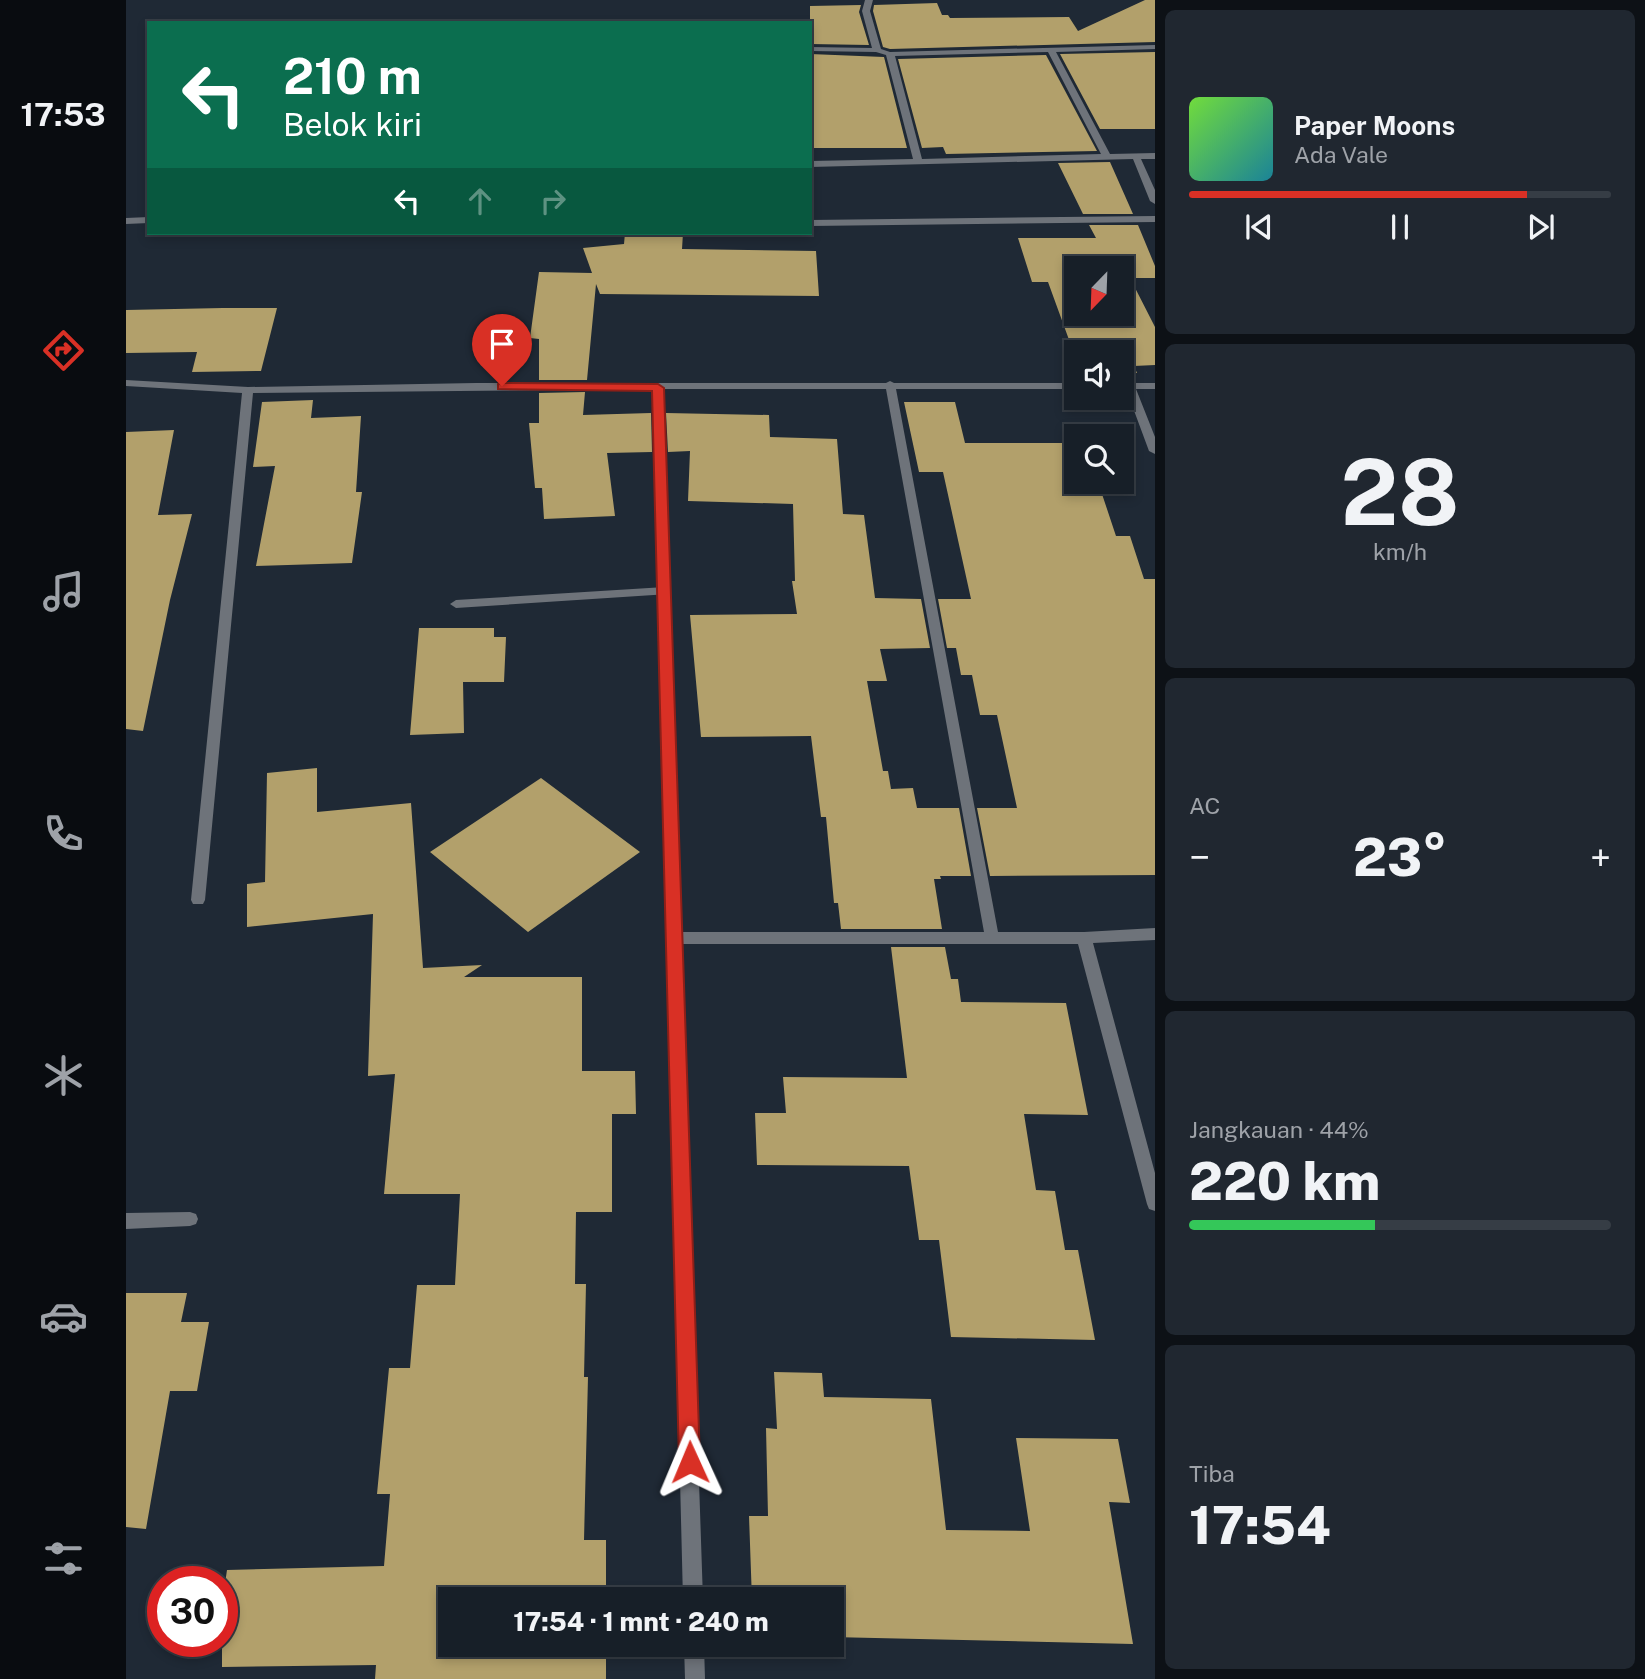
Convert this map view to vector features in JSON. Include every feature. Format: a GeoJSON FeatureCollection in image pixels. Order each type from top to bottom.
{"type":"FeatureCollection","features":[{"type":"Feature","properties":{"kind":"street"},"geometry":{"type":"LineString","coordinates":[[869,0],[866,11],[877,50]]}},
{"type":"Feature","properties":{"kind":"street"},"geometry":{"type":"LineString","coordinates":[[812,49],[877,50],[890,54],[1155,47]]}},
{"type":"Feature","properties":{"kind":"street"},"geometry":{"type":"LineString","coordinates":[[1050,49],[1107,157]]}},
{"type":"Feature","properties":{"kind":"street"},"geometry":{"type":"LineString","coordinates":[[890,54],[918,161]]}},
{"type":"Feature","properties":{"kind":"street"},"geometry":{"type":"LineString","coordinates":[[1136,156],[1155,201]]}},
{"type":"Feature","properties":{"kind":"street"},"geometry":{"type":"LineString","coordinates":[[812,164],[1155,156]]}},
{"type":"Feature","properties":{"kind":"street"},"geometry":{"type":"LineString","coordinates":[[812,223],[1155,219]]}},
{"type":"Feature","properties":{"kind":"street"},"geometry":{"type":"LineString","coordinates":[[126,221],[147,220]]}},
{"type":"Feature","properties":{"kind":"street"},"geometry":{"type":"LineString","coordinates":[[126,383],[248,390],[476,386],[1064,386]]}},
{"type":"Feature","properties":{"kind":"street"},"geometry":{"type":"LineString","coordinates":[[890,384],[992,938]]}},
{"type":"Feature","properties":{"kind":"street"},"geometry":{"type":"LineString","coordinates":[[1134,386],[1155,386]]}},
{"type":"Feature","properties":{"kind":"street"},"geometry":{"type":"LineString","coordinates":[[658,388],[693,1587]]}},
{"type":"Feature","properties":{"kind":"street"},"geometry":{"type":"LineString","coordinates":[[198,900],[248,390]]}},
{"type":"Feature","properties":{"kind":"street"},"geometry":{"type":"LineString","coordinates":[[1134,404],[1155,451]]}},
{"type":"Feature","properties":{"kind":"street"},"geometry":{"type":"LineString","coordinates":[[456,604],[665,592]]}},
{"type":"Feature","properties":{"kind":"street"},"geometry":{"type":"LineString","coordinates":[[673,938],[1084,938],[1155,934]]}},
{"type":"Feature","properties":{"kind":"street"},"geometry":{"type":"LineString","coordinates":[[1084,938],[1155,1204]]}},
{"type":"Feature","properties":{"kind":"street"},"geometry":{"type":"LineString","coordinates":[[126,1221],[190,1219]]}},
{"type":"Feature","properties":{"kind":"street"},"geometry":{"type":"LineString","coordinates":[[694,1657],[695,1679]]}},
{"type":"Feature","properties":{"kind":"building"},"geometry":{"type":"Polygon","coordinates":[[[1145,0],[1155,0],[1155,42],[890,49],[883,47],[873,11],[874,5],[937,3],[942,15],[948,15],[950,18],[1069,17],[1078,31],[1145,0]]]}},
{"type":"Feature","properties":{"kind":"building"},"geometry":{"type":"Polygon","coordinates":[[[861,5],[859,12],[869,45],[812,44],[810,6],[861,5]]]}},
{"type":"Feature","properties":{"kind":"building"},"geometry":{"type":"Polygon","coordinates":[[[1155,52],[1155,129],[1100,129],[1060,54],[1155,52]]]}},
{"type":"Feature","properties":{"kind":"building"},"geometry":{"type":"Polygon","coordinates":[[[812,54],[884,57],[907,148],[812,148],[812,54]]]}},
{"type":"Feature","properties":{"kind":"building"},"geometry":{"type":"Polygon","coordinates":[[[1046,55],[1097,151],[946,154],[943,147],[922,148],[898,59],[1046,55]]]}},
{"type":"Feature","properties":{"kind":"building"},"geometry":{"type":"Polygon","coordinates":[[[1110,162],[1133,214],[1083,214],[1058,163],[1110,162]]]}},
{"type":"Feature","properties":{"kind":"building"},"geometry":{"type":"Polygon","coordinates":[[[1089,225],[1138,225],[1155,266],[1155,278],[1134,278],[1134,256],[1064,256],[1064,326],[1048,282],[1032,282],[1018,238],[1096,238],[1089,225]]]}},
{"type":"Feature","properties":{"kind":"building"},"geometry":{"type":"Polygon","coordinates":[[[625,235],[683,235],[682,249],[816,251],[819,296],[600,294],[596,284],[587,380],[539,380],[539,339],[530,338],[539,272],[592,273],[583,248],[624,244],[625,235]]]}},
{"type":"Feature","properties":{"kind":"building"},"geometry":{"type":"Polygon","coordinates":[[[1134,286],[1155,327],[1155,365],[1134,366],[1134,340],[1069,340],[1064,326],[1134,326],[1134,286]]]}},
{"type":"Feature","properties":{"kind":"building"},"geometry":{"type":"Polygon","coordinates":[[[277,308],[261,371],[192,372],[197,352],[126,353],[126,310],[277,308]]]}},
{"type":"Feature","properties":{"kind":"building"},"geometry":{"type":"Polygon","coordinates":[[[585,392],[583,415],[651,413],[652,452],[607,453],[615,516],[544,519],[542,488],[535,488],[529,423],[539,423],[539,393],[585,392]]]}},
{"type":"Feature","properties":{"kind":"building"},"geometry":{"type":"Polygon","coordinates":[[[313,400],[311,418],[361,416],[356,492],[362,492],[352,563],[256,566],[275,466],[253,467],[262,402],[313,400]]]}},
{"type":"Feature","properties":{"kind":"building"},"geometry":{"type":"Polygon","coordinates":[[[904,402],[955,402],[965,443],[1064,443],[1064,494],[1102,494],[1116,536],[1130,536],[1144,579],[1155,579],[1155,875],[990,876],[977,808],[1017,808],[997,715],[980,715],[972,675],[961,675],[956,648],[947,648],[938,599],[971,599],[943,472],[919,472],[904,402]]]}},
{"type":"Feature","properties":{"kind":"building"},"geometry":{"type":"Polygon","coordinates":[[[666,413],[769,415],[770,437],[837,439],[843,514],[864,515],[875,598],[921,599],[930,648],[880,649],[887,681],[867,681],[883,771],[888,771],[891,789],[913,788],[917,808],[959,808],[971,876],[940,876],[941,879],[934,879],[942,929],[841,929],[838,903],[834,903],[826,817],[821,817],[811,736],[701,737],[690,615],[797,614],[792,581],[795,581],[793,504],[688,501],[690,451],[668,452],[666,413]]]}},
{"type":"Feature","properties":{"kind":"building"},"geometry":{"type":"Polygon","coordinates":[[[174,430],[158,515],[192,514],[170,600],[143,731],[126,729],[126,432],[174,430]]]}},
{"type":"Feature","properties":{"kind":"building"},"geometry":{"type":"Polygon","coordinates":[[[419,628],[494,628],[494,637],[506,637],[504,682],[463,682],[464,733],[410,735],[419,628]]]}},
{"type":"Feature","properties":{"kind":"building"},"geometry":{"type":"Polygon","coordinates":[[[317,768],[317,812],[411,803],[423,968],[482,965],[464,977],[582,977],[582,1071],[635,1071],[636,1114],[612,1114],[612,1212],[576,1212],[575,1284],[586,1284],[584,1377],[588,1377],[584,1540],[606,1540],[606,1587],[438,1587],[438,1657],[606,1657],[606,1679],[375,1679],[376,1665],[222,1667],[222,1657],[238,1657],[238,1570],[384,1566],[390,1494],[377,1494],[389,1368],[410,1368],[417,1285],[455,1285],[460,1194],[384,1194],[395,1074],[368,1076],[373,914],[247,927],[247,884],[265,882],[267,773],[317,768]]]}},
{"type":"Feature","properties":{"kind":"building"},"geometry":{"type":"Polygon","coordinates":[[[541,778],[640,852],[528,932],[430,852],[541,778]]]}},
{"type":"Feature","properties":{"kind":"building"},"geometry":{"type":"Polygon","coordinates":[[[891,947],[945,947],[951,979],[958,979],[961,1002],[1066,1003],[1088,1115],[1024,1114],[1036,1190],[1055,1191],[1065,1250],[1078,1250],[1095,1340],[951,1337],[939,1240],[919,1240],[909,1166],[757,1165],[755,1113],[786,1113],[783,1077],[907,1078],[891,947]]]}},
{"type":"Feature","properties":{"kind":"building"},"geometry":{"type":"Polygon","coordinates":[[[126,1293],[187,1293],[181,1322],[209,1322],[197,1391],[170,1391],[146,1529],[126,1527],[126,1293]]]}},
{"type":"Feature","properties":{"kind":"building"},"geometry":{"type":"Polygon","coordinates":[[[774,1372],[822,1373],[824,1397],[931,1399],[946,1530],[1030,1531],[1016,1438],[1118,1439],[1130,1503],[1109,1502],[1133,1644],[844,1637],[844,1587],[752,1587],[749,1516],[768,1516],[766,1428],[777,1429],[774,1372]]]}},
{"type":"Feature","properties":{"kind":"route"},"geometry":{"type":"LineString","coordinates":[[502,386],[658,388],[690,1462]]}}]}
